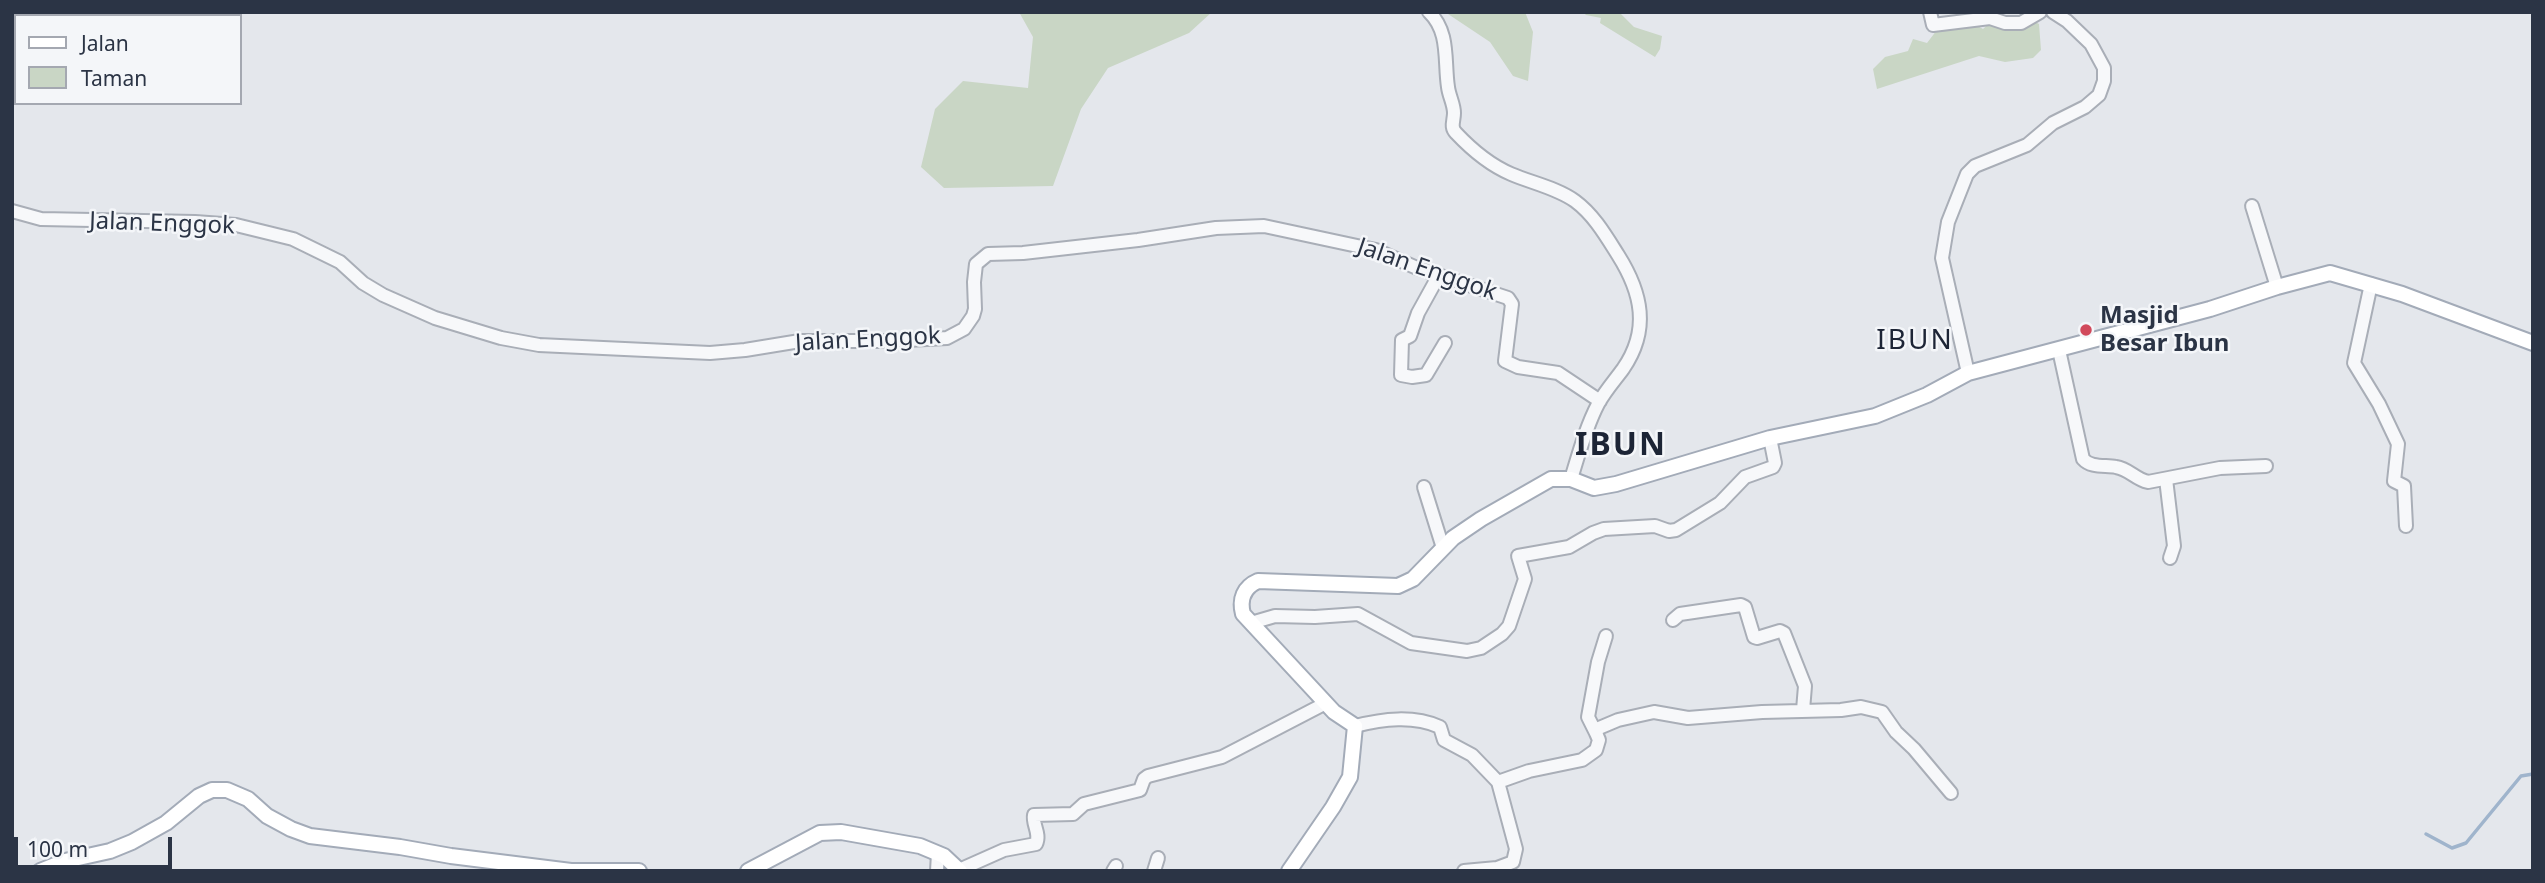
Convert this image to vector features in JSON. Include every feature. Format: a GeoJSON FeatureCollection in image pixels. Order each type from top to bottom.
{"type":"FeatureCollection","features":[{"type":"Feature","properties":{"kind":"main road"},"geometry":{"type":"LineString","coordinates":[[1289,871],[1350,777],[1356,726],[1334,712],[1243,614],[1241,599],[1249,586],[1258,581],[1398,586],[1413,579],[1453,538],[1551,479],[1571,479],[1594,488],[1616,484],[1770,438],[1875,416],[1927,395],[1968,373],[2210,309],[2330,273],[2462,315],[2533,343]]}},
{"type":"Feature","properties":{"kind":"main road"},"geometry":{"type":"LineString","coordinates":[[40,871],[132,842],[166,823],[199,796],[212,790],[227,790],[248,799],[267,816],[310,836],[571,871],[639,871]]}},
{"type":"Feature","properties":{"kind":"main road"},"geometry":{"type":"LineString","coordinates":[[748,871],[820,833],[841,832],[920,846],[938,853],[960,870]]}},
{"type":"Feature","properties":{"kind":"street"},"geometry":{"type":"LineString","coordinates":[[1429,12],[1442,33],[1445,44],[1454,131],[1474,152],[1509,174],[1574,200],[1595,220],[1628,270],[1636,289],[1640,306],[1635,349],[1600,401],[1571,479]]}},
{"type":"Feature","properties":{"kind":"street"},"geometry":{"type":"LineString","coordinates":[[1930,12],[1933,25],[1990,18],[2005,23],[2021,23],[2039,12]]}},
{"type":"Feature","properties":{"kind":"street"},"geometry":{"type":"LineString","coordinates":[[1968,373],[1942,258],[1948,222],[1971,169],[2027,145],[2053,123],[2085,107],[2099,95],[2104,81],[2104,68],[2091,44],[2068,17],[2053,12]]}},
{"type":"Feature","properties":{"kind":"street"},"geometry":{"type":"LineString","coordinates":[[2252,206],[2277,287]]}},
{"type":"Feature","properties":{"kind":"street","name":"Jalan Enggok"},"geometry":{"type":"LineString","coordinates":[[12,211],[41,219],[236,225],[293,239],[340,262],[363,283],[383,295],[435,318],[501,338],[539,345],[710,353],[800,341],[947,338],[964,329],[973,316],[976,264],[988,254],[1023,253],[1138,240],[1241,225],[1289,230],[1376,250],[1511,300],[1505,361],[1518,367],[1558,373],[1600,401]]}},
{"type":"Feature","properties":{"kind":"street"},"geometry":{"type":"LineString","coordinates":[[1439,275],[1418,313],[1410,336],[1402,340],[1401,375],[1426,375],[1445,343]]}},
{"type":"Feature","properties":{"kind":"street"},"geometry":{"type":"LineString","coordinates":[[2371,284],[2354,363],[2369,386],[2398,444],[2394,481],[2404,486],[2406,526]]}},
{"type":"Feature","properties":{"kind":"street"},"geometry":{"type":"LineString","coordinates":[[2059,350],[2074,424],[2085,462],[2089,465],[2127,470],[2142,481],[2220,468],[2266,466]]}},
{"type":"Feature","properties":{"kind":"street"},"geometry":{"type":"LineString","coordinates":[[1251,623],[1275,617],[1358,614],[1411,643],[1467,651],[1481,648],[1509,626],[1525,579],[1518,556],[1569,547],[1604,529],[1656,526],[1669,531],[1682,527],[1720,503],[1745,478],[1773,467],[1775,463],[1770,438]]}},
{"type":"Feature","properties":{"kind":"street"},"geometry":{"type":"LineString","coordinates":[[2166,479],[2174,546],[2170,558]]}},
{"type":"Feature","properties":{"kind":"street"},"geometry":{"type":"LineString","coordinates":[[1424,487],[1443,548]]}},
{"type":"Feature","properties":{"kind":"street"},"geometry":{"type":"LineString","coordinates":[[1673,620],[1680,614],[1741,605],[1745,607],[1754,637],[1780,631],[1784,633],[1805,686],[1803,710]]}},
{"type":"Feature","properties":{"kind":"street"},"geometry":{"type":"LineString","coordinates":[[1497,782],[1529,771],[1582,760],[1596,750],[1599,744],[1588,717],[1598,662],[1606,636]]}},
{"type":"Feature","properties":{"kind":"street"},"geometry":{"type":"LineString","coordinates":[[960,870],[1008,848],[1036,844],[1038,830],[1034,815],[1073,814],[1084,804],[1140,790],[1146,777],[1222,757],[1326,703]]}},
{"type":"Feature","properties":{"kind":"street"},"geometry":{"type":"LineString","coordinates":[[1596,733],[1618,720],[1654,712],[1688,718],[1861,707],[1882,712],[1896,733],[1914,749],[1951,793]]}},
{"type":"Feature","properties":{"kind":"street"},"geometry":{"type":"LineString","coordinates":[[1356,726],[1378,720],[1401,719],[1431,723],[1440,727],[1444,740],[1472,755],[1497,782],[1516,849],[1515,858],[1513,862],[1497,868],[1464,871]]}},
{"type":"Feature","properties":{"kind":"street"},"geometry":{"type":"LineString","coordinates":[[937,871],[938,853]]}},
{"type":"Feature","properties":{"kind":"street"},"geometry":{"type":"LineString","coordinates":[[1154,871],[1158,858]]}},
{"type":"Feature","properties":{"kind":"green space"},"geometry":{"type":"Polygon","coordinates":[[[1019,12],[1212,12],[1189,33],[1108,68],[1081,109],[1053,186],[944,188],[921,167],[935,109],[963,81],[1028,88],[1033,37],[1019,12]]]}},
{"type":"Feature","properties":{"kind":"green space"},"geometry":{"type":"Polygon","coordinates":[[[1445,12],[1525,12],[1533,32],[1528,81],[1513,76],[1490,42],[1445,12]]]}},
{"type":"Feature","properties":{"kind":"green space"},"geometry":{"type":"Polygon","coordinates":[[[1583,12],[1619,12],[1634,27],[1662,36],[1660,49],[1655,57],[1600,23],[1601,18],[1583,12]]]}},
{"type":"Feature","properties":{"kind":"green space"},"geometry":{"type":"Polygon","coordinates":[[[1963,12],[1976,12],[1976,25],[1983,29],[1996,17],[2034,21],[2039,24],[2041,50],[2033,58],[2005,62],[1979,56],[1877,89],[1873,69],[1885,57],[1908,51],[1913,39],[1927,43],[1940,26],[1963,12]]]}},
{"type":"Feature","properties":{"kind":"waterway"},"geometry":{"type":"LineString","coordinates":[[2426,834],[2452,848],[2466,843],[2521,776],[2533,774]]}},
{"type":"Feature","properties":{"kind":"place","name":"Masjid Besar Ibun"},"geometry":{"type":"Point","coordinates":[2086,330]}},
{"type":"Feature","properties":{"kind":"district","name":"IBUN"},"geometry":{"type":"Point","coordinates":[1915,341]}},
{"type":"Feature","properties":{"kind":"district","name":"IBUN"},"geometry":{"type":"Point","coordinates":[1621,446]}}]}
